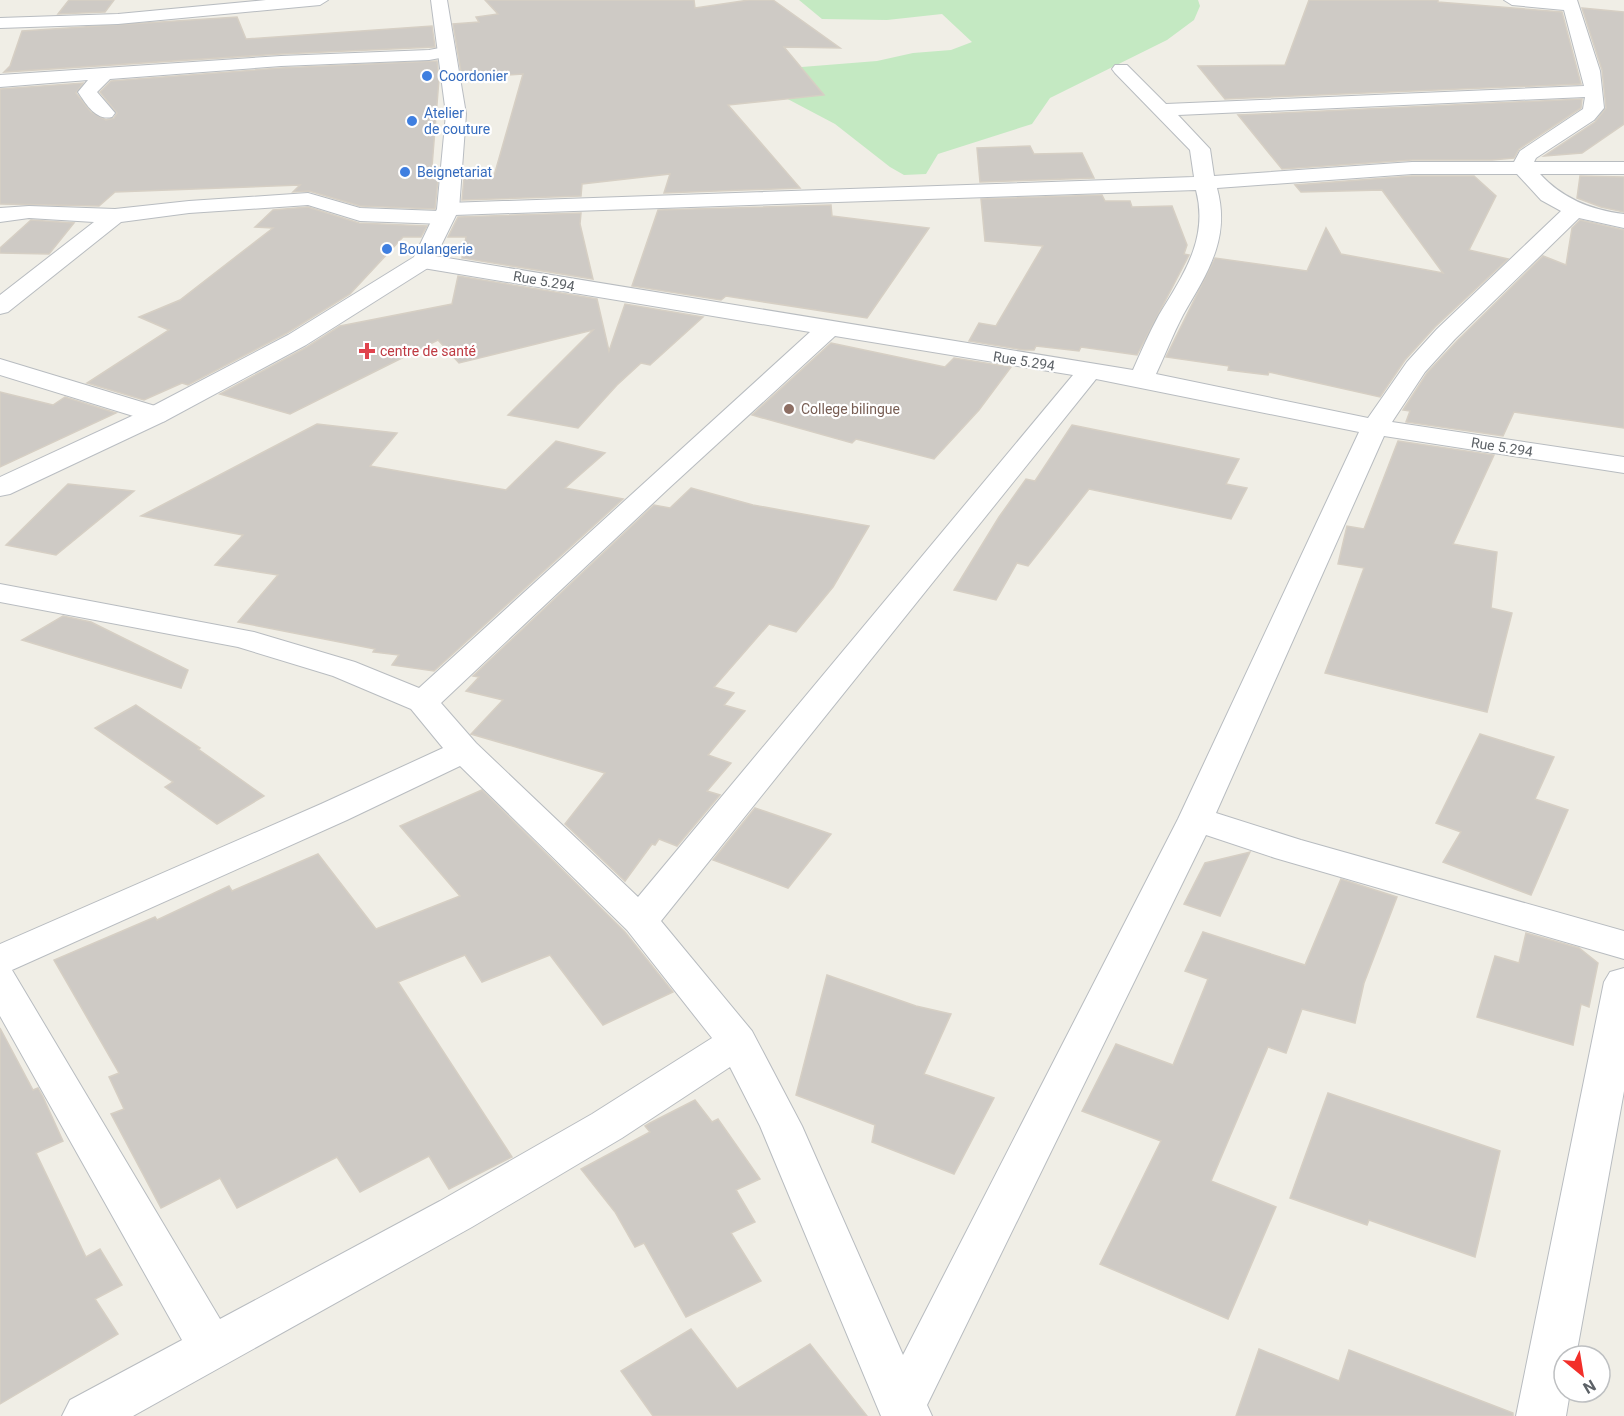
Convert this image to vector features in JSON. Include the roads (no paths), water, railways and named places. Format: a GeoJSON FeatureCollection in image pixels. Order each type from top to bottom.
{"type":"FeatureCollection","features":[{"type":"Feature","properties":{"kind":"street"},"geometry":{"type":"LineString","coordinates":[[0,23],[118,19],[263,3],[320,0]]}},
{"type":"Feature","properties":{"kind":"street"},"geometry":{"type":"LineString","coordinates":[[0,488],[156,415],[297,340],[423,261],[446,213],[456,114],[444,52],[439,0]]}},
{"type":"Feature","properties":{"kind":"street"},"geometry":{"type":"LineString","coordinates":[[1512,0],[1570,2],[1581,36],[1595,104],[1593,111],[1527,155],[1522,167]]}},
{"type":"Feature","properties":{"kind":"street"},"geometry":{"type":"LineString","coordinates":[[1,75],[104,74],[281,61],[429,56],[444,52]]}},
{"type":"Feature","properties":{"kind":"street"},"geometry":{"type":"LineString","coordinates":[[1121,69],[1200,149],[1211,205],[1209,234],[1198,271],[1170,317],[1142,379]]}},
{"type":"Feature","properties":{"kind":"street"},"geometry":{"type":"LineString","coordinates":[[104,74],[87,92],[105,113]]}},
{"type":"Feature","properties":{"kind":"street"},"geometry":{"type":"LineString","coordinates":[[1161,110],[1357,103],[1415,97],[1594,91]]}},
{"type":"Feature","properties":{"kind":"street"},"geometry":{"type":"LineString","coordinates":[[1522,167],[1549,195],[1576,209],[1608,219],[1624,221]]}},
{"type":"Feature","properties":{"kind":"street"},"geometry":{"type":"LineString","coordinates":[[0,214],[29,212],[115,216],[189,207],[308,199],[322,201],[349,212],[375,216],[1205,183],[1412,168],[1624,168]]}},
{"type":"Feature","properties":{"kind":"street"},"geometry":{"type":"LineString","coordinates":[[904,1412],[1196,819],[1375,427],[1416,367],[1438,342],[1576,209]]}},
{"type":"Feature","properties":{"kind":"street"},"geometry":{"type":"LineString","coordinates":[[0,307],[115,216]]}},
{"type":"Feature","properties":{"kind":"street","name":"Rue 5.294"},"geometry":{"type":"LineString","coordinates":[[423,261],[1142,379],[1375,427],[1624,465]]}},
{"type":"Feature","properties":{"kind":"street"},"geometry":{"type":"LineString","coordinates":[[423,702],[658,483],[828,329]]}},
{"type":"Feature","properties":{"kind":"street"},"geometry":{"type":"LineString","coordinates":[[0,367],[156,415]]}},
{"type":"Feature","properties":{"kind":"street"},"geometry":{"type":"LineString","coordinates":[[640,921],[1089,372]]}},
{"type":"Feature","properties":{"kind":"street"},"geometry":{"type":"LineString","coordinates":[[0,592],[243,639],[344,669],[423,702],[464,751],[640,921],[738,1042],[781,1126],[904,1412]]}},
{"type":"Feature","properties":{"kind":"street"},"geometry":{"type":"LineString","coordinates":[[0,960],[334,813],[464,751]]}},
{"type":"Feature","properties":{"kind":"street"},"geometry":{"type":"LineString","coordinates":[[1196,819],[1311,855],[1624,945]]}},
{"type":"Feature","properties":{"kind":"street"},"geometry":{"type":"LineString","coordinates":[[0,981],[212,1349]]}},
{"type":"Feature","properties":{"kind":"street"},"geometry":{"type":"LineString","coordinates":[[1540,1416],[1624,982]]}},
{"type":"Feature","properties":{"kind":"street"},"geometry":{"type":"LineString","coordinates":[[87,1416],[456,1214],[607,1126],[738,1042]]}},
{"type":"Feature","properties":{"kind":"place","name":"Coordonier"},"geometry":{"type":"Point","coordinates":[427,76]}},
{"type":"Feature","properties":{"kind":"place","name":"Atelier de couture"},"geometry":{"type":"Point","coordinates":[412,121]}},
{"type":"Feature","properties":{"kind":"place","name":"Beignetariat"},"geometry":{"type":"Point","coordinates":[405,172]}},
{"type":"Feature","properties":{"kind":"place","name":"Boulangerie"},"geometry":{"type":"Point","coordinates":[387,249]}},
{"type":"Feature","properties":{"kind":"place","name":"centre de santé"},"geometry":{"type":"Point","coordinates":[367,351]}},
{"type":"Feature","properties":{"kind":"place","name":"College bilingue"},"geometry":{"type":"Point","coordinates":[789,409]}}]}
